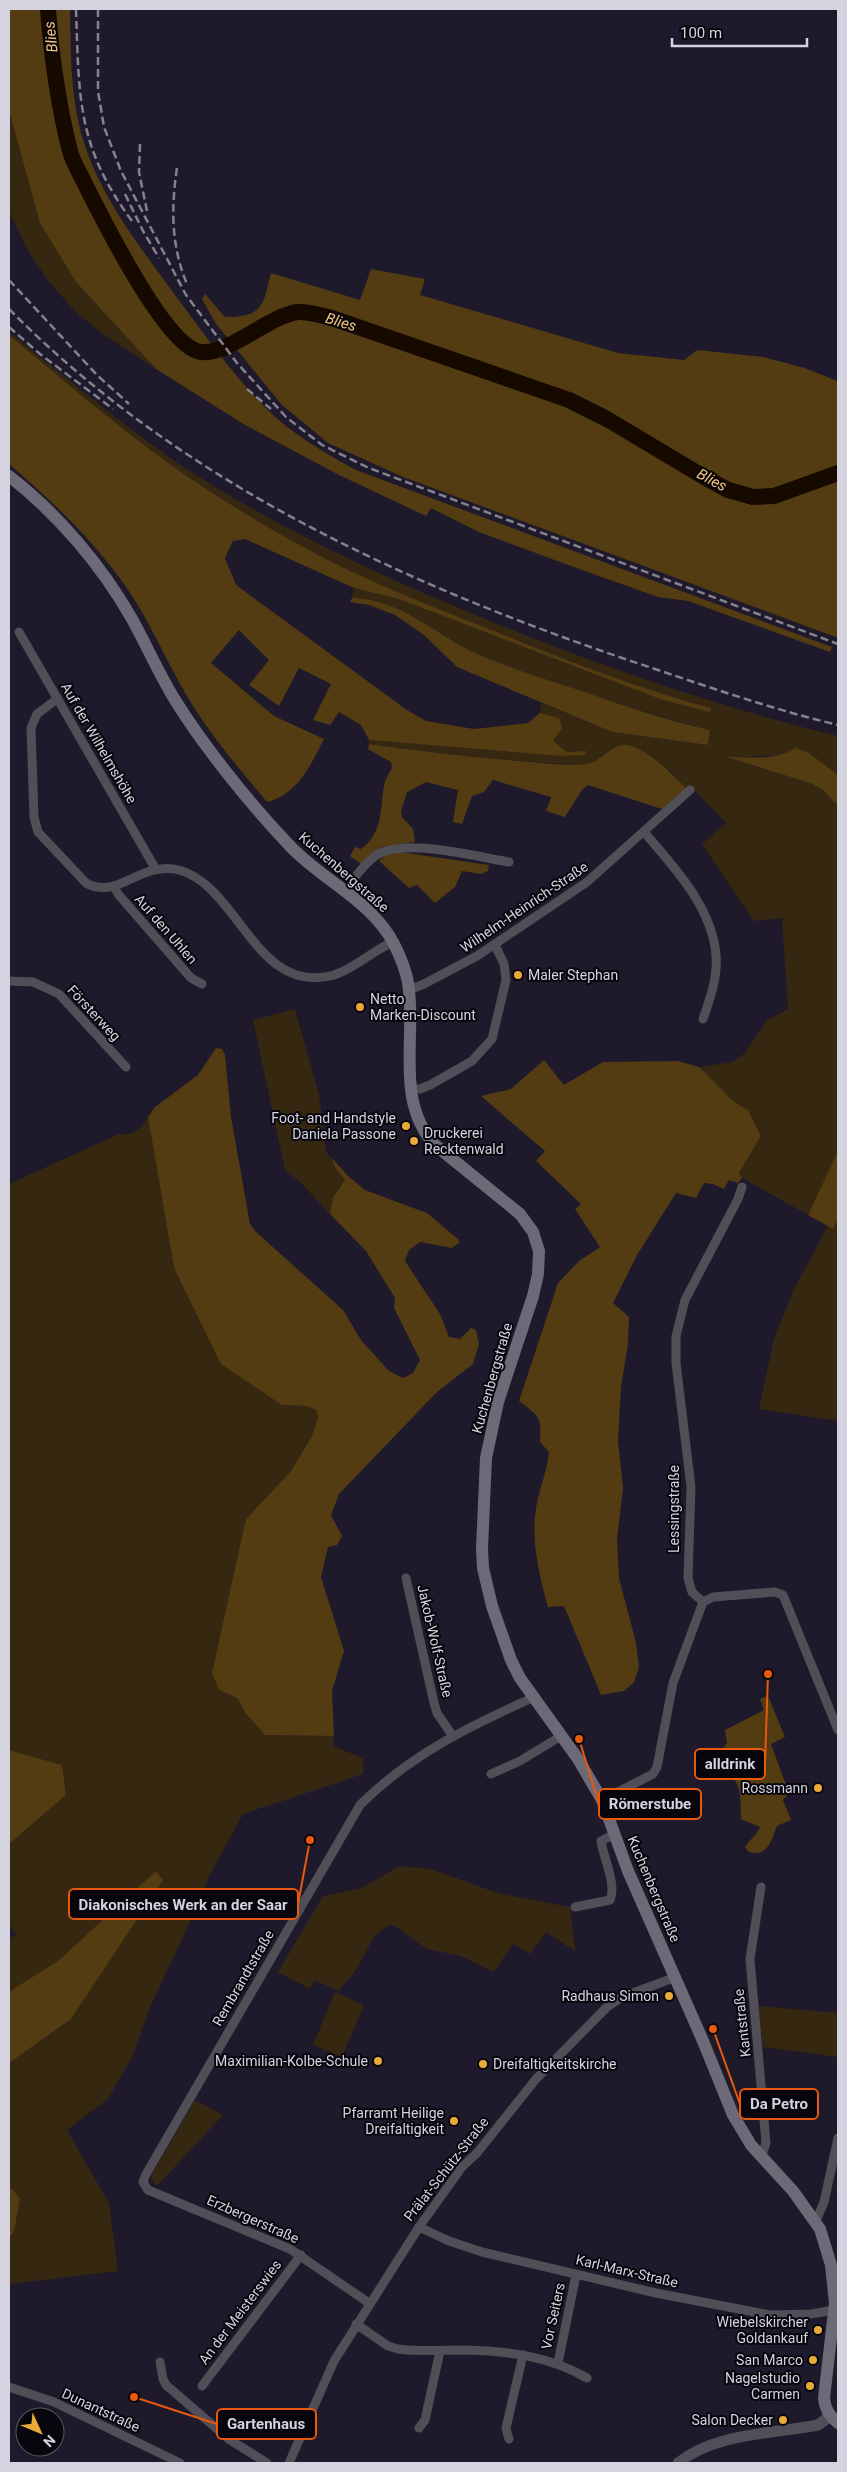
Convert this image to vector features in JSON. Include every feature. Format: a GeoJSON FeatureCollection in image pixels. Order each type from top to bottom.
{"type":"FeatureCollection","features":[{"type":"Feature","properties":{"kind":"main road","name":"Kuchenbergstraße"},"geometry":{"type":"LineString","coordinates":[[9,476],[51,514],[99,569],[130,615],[174,698],[209,748],[289,845],[312,868],[379,921],[394,942],[405,971],[409,990],[410,1089],[416,1116],[427,1137],[520,1214],[533,1232],[539,1252],[538,1274],[498,1402],[490,1434],[483,1486],[483,1568],[492,1606],[510,1660],[532,1698],[588,1774],[602,1800],[642,1904],[676,1977],[733,2115],[758,2155],[793,2191],[816,2221],[830,2259],[836,2306],[824,2398],[825,2407],[834,2419]]}},
{"type":"Feature","properties":{"kind":"street","name":"Auf der Wilhelmshöhe"},"geometry":{"type":"LineString","coordinates":[[19,632],[155,868]]}},
{"type":"Feature","properties":{"kind":"street","name":"Auf den Uhlen"},"geometry":{"type":"LineString","coordinates":[[57,699],[37,714],[31,728],[35,824],[43,839],[86,883],[93,887],[114,886],[155,868],[179,870],[197,878],[274,963],[289,973],[314,978],[345,970],[394,942]]}},
{"type":"Feature","properties":{"kind":"street","name":"Wilhelm-Heinrich-Straße"},"geometry":{"type":"LineString","coordinates":[[409,990],[424,984],[495,945],[587,882],[690,790]]}},
{"type":"Feature","properties":{"kind":"street"},"geometry":{"type":"LineString","coordinates":[[644,832],[688,886],[710,928],[716,956],[716,970],[703,1019]]}},
{"type":"Feature","properties":{"kind":"street"},"geometry":{"type":"LineString","coordinates":[[344,892],[374,856],[388,850],[419,848],[509,862]]}},
{"type":"Feature","properties":{"kind":"street","name":"Auf den Uhlen"},"geometry":{"type":"LineString","coordinates":[[114,886],[118,894],[191,978],[202,984]]}},
{"type":"Feature","properties":{"kind":"street"},"geometry":{"type":"LineString","coordinates":[[410,1089],[430,1086],[472,1061],[492,1039],[506,980],[504,964],[495,945]]}},
{"type":"Feature","properties":{"kind":"street","name":"Försterweg"},"geometry":{"type":"LineString","coordinates":[[9,981],[33,982],[59,994],[126,1067]]}},
{"type":"Feature","properties":{"kind":"street","name":"Lessingstraße"},"geometry":{"type":"LineString","coordinates":[[703,1602],[692,1592],[688,1578],[690,1487],[676,1363],[676,1336],[686,1300],[738,1199],[742,1187]]}},
{"type":"Feature","properties":{"kind":"street","name":"Jakob-Wolf-Straße"},"geometry":{"type":"LineString","coordinates":[[406,1578],[434,1703],[437,1713],[452,1735]]}},
{"type":"Feature","properties":{"kind":"street"},"geometry":{"type":"LineString","coordinates":[[602,1800],[654,1774],[657,1768],[673,1683],[703,1602],[713,1596],[775,1592],[783,1595],[838,1730]]}},
{"type":"Feature","properties":{"kind":"street","name":"Rembrandtstraße"},"geometry":{"type":"LineString","coordinates":[[145,2188],[143,2182],[145,2176],[354,1814],[368,1797],[406,1765],[452,1735],[532,1698]]}},
{"type":"Feature","properties":{"kind":"street"},"geometry":{"type":"LineString","coordinates":[[492,1774],[520,1761],[561,1736]]}},
{"type":"Feature","properties":{"kind":"street"},"geometry":{"type":"LineString","coordinates":[[575,1907],[610,1900],[612,1896],[610,1874],[601,1841],[615,1834]]}},
{"type":"Feature","properties":{"kind":"street","name":"Kantstraße"},"geometry":{"type":"LineString","coordinates":[[758,2155],[763,2152],[766,2143],[750,1960],[761,1887]]}},
{"type":"Feature","properties":{"kind":"street","name":"Prälat-Schütz-Straße"},"geometry":{"type":"LineString","coordinates":[[289,2463],[326,2376],[356,2324],[419,2226],[462,2167],[477,2153],[518,2100],[607,2007],[622,1996],[676,1977]]}},
{"type":"Feature","properties":{"kind":"street"},"geometry":{"type":"LineString","coordinates":[[816,2221],[824,2202],[838,2138]]}},
{"type":"Feature","properties":{"kind":"street","name":"Erzbergerstraße"},"geometry":{"type":"LineString","coordinates":[[145,2188],[301,2255],[369,2303]]}},
{"type":"Feature","properties":{"kind":"street","name":"Karl-Marx-Straße"},"geometry":{"type":"LineString","coordinates":[[419,2226],[449,2241],[482,2252],[576,2275],[770,2315],[811,2314],[836,2306]]}},
{"type":"Feature","properties":{"kind":"street","name":"An der Meisterswies"},"geometry":{"type":"LineString","coordinates":[[202,2386],[301,2255]]}},
{"type":"Feature","properties":{"kind":"street","name":"Vor Seiters"},"geometry":{"type":"LineString","coordinates":[[558,2363],[576,2275]]}},
{"type":"Feature","properties":{"kind":"street","name":"Vor Seiters"},"geometry":{"type":"LineString","coordinates":[[356,2324],[388,2346],[398,2349],[477,2351],[523,2355],[558,2363],[588,2378]]}},
{"type":"Feature","properties":{"kind":"street"},"geometry":{"type":"LineString","coordinates":[[419,2428],[425,2420],[440,2351]]}},
{"type":"Feature","properties":{"kind":"street","name":"Vor Seiters"},"geometry":{"type":"LineString","coordinates":[[509,2439],[506,2428],[523,2355]]}},
{"type":"Feature","properties":{"kind":"street"},"geometry":{"type":"LineString","coordinates":[[160,2362],[162,2379],[166,2385],[230,2440],[267,2463]]}},
{"type":"Feature","properties":{"kind":"street","name":"Dunantstraße"},"geometry":{"type":"LineString","coordinates":[[9,2387],[54,2402],[180,2463]]}},
{"type":"Feature","properties":{"kind":"street"},"geometry":{"type":"LineString","coordinates":[[678,2463],[693,2452],[720,2442],[818,2425],[834,2419]]}},
{"type":"Feature","properties":{"kind":"shaded area"},"geometry":{"type":"Polygon","coordinates":[[[9,9],[70,9],[72,71],[77,118],[98,178],[122,220],[212,344],[260,403],[284,424],[334,458],[356,470],[832,647],[830,652],[688,601],[658,597],[571,566],[479,532],[431,508],[426,516],[339,475],[245,425],[156,369],[76,282],[40,223],[9,110],[9,9]]]}},
{"type":"Feature","properties":{"kind":"shaded area"},"geometry":{"type":"Polygon","coordinates":[[[9,110],[21,152],[76,282],[156,369],[103,334],[78,314],[49,282],[30,254],[9,212],[9,110]]]}},
{"type":"Feature","properties":{"kind":"shaded area"},"geometry":{"type":"Polygon","coordinates":[[[371,269],[425,279],[420,295],[618,353],[684,360],[697,350],[763,357],[805,368],[837,381],[838,638],[403,477],[328,443],[282,405],[216,324],[202,299],[205,294],[225,317],[247,315],[254,312],[263,301],[271,273],[360,300],[371,269]]]}},
{"type":"Feature","properties":{"kind":"shaded area"},"geometry":{"type":"Polygon","coordinates":[[[9,332],[102,407],[199,477],[264,515],[330,550],[466,611],[603,665],[743,711],[838,736],[838,775],[809,753],[728,758],[810,783],[823,790],[838,806],[838,1211],[833,1164],[808,1215],[742,1178],[739,1173],[761,1135],[748,1110],[733,1101],[699,1067],[733,1062],[745,1053],[766,1021],[788,1009],[782,918],[754,921],[702,844],[726,823],[691,787],[687,789],[671,771],[608,751],[598,760],[587,764],[560,764],[472,757],[369,744],[369,740],[559,756],[585,751],[567,752],[552,741],[558,718],[540,713],[541,703],[612,732],[708,745],[710,730],[644,712],[514,668],[475,653],[416,618],[386,604],[352,598],[354,588],[399,599],[546,652],[367,579],[311,551],[255,519],[164,460],[9,335],[9,332]],[[655,691],[710,711],[711,708],[684,700],[655,691]]]}},
{"type":"Feature","properties":{"kind":"shaded area"},"geometry":{"type":"Polygon","coordinates":[[[9,335],[164,460],[237,508],[311,551],[368,579],[431,606],[601,673],[711,708],[710,712],[660,699],[399,599],[354,588],[245,539],[233,541],[225,558],[236,585],[407,710],[426,721],[474,729],[528,723],[540,713],[559,718],[562,728],[553,741],[567,752],[586,751],[585,755],[559,756],[369,740],[361,725],[339,712],[330,725],[313,720],[331,684],[299,668],[279,706],[249,685],[269,660],[239,630],[211,663],[274,716],[324,739],[308,769],[295,786],[287,793],[267,802],[203,721],[186,694],[143,614],[112,567],[70,521],[9,464],[9,335]]]}},
{"type":"Feature","properties":{"kind":"shaded area"},"geometry":{"type":"Polygon","coordinates":[[[352,598],[386,604],[416,618],[475,653],[514,668],[644,712],[710,730],[708,745],[612,732],[457,667],[424,635],[395,615],[369,605],[350,602],[352,598]]]}},
{"type":"Feature","properties":{"kind":"shaded area"},"geometry":{"type":"Polygon","coordinates":[[[369,744],[463,756],[569,765],[591,763],[615,747],[626,745],[641,750],[650,756],[687,789],[665,810],[588,785],[582,790],[565,817],[546,811],[551,797],[493,780],[484,792],[472,796],[462,824],[453,822],[458,790],[426,782],[407,792],[401,811],[402,817],[413,829],[415,842],[381,847],[361,864],[350,856],[355,847],[361,849],[368,843],[377,828],[384,785],[392,768],[391,762],[368,749],[369,744]]]}},
{"type":"Feature","properties":{"kind":"shaded area"},"geometry":{"type":"Polygon","coordinates":[[[796,748],[809,753],[838,775],[838,806],[823,790],[810,783],[726,757],[771,757],[796,748]]]}},
{"type":"Feature","properties":{"kind":"shaded area"},"geometry":{"type":"Polygon","coordinates":[[[400,852],[489,865],[488,871],[481,874],[462,871],[455,887],[435,903],[417,885],[409,888],[379,861],[385,855],[400,852]]]}},
{"type":"Feature","properties":{"kind":"shaded area"},"geometry":{"type":"Polygon","coordinates":[[[295,1009],[319,1095],[326,1151],[345,1180],[333,1197],[330,1214],[299,1181],[285,1170],[253,1020],[295,1009]]]}},
{"type":"Feature","properties":{"kind":"shaded area"},"geometry":{"type":"Polygon","coordinates":[[[216,1048],[222,1049],[225,1055],[231,1117],[250,1224],[255,1231],[343,1310],[361,1340],[389,1371],[403,1378],[413,1373],[420,1360],[394,1308],[395,1298],[366,1251],[330,1214],[333,1197],[345,1180],[334,1166],[332,1158],[348,1176],[365,1190],[427,1213],[458,1239],[460,1242],[452,1248],[420,1242],[409,1250],[405,1261],[440,1314],[449,1337],[460,1339],[471,1328],[476,1330],[479,1344],[473,1364],[437,1392],[339,1494],[331,1515],[342,1536],[337,1545],[328,1547],[321,1577],[344,1651],[332,1691],[334,1736],[265,1735],[246,1714],[237,1698],[219,1690],[212,1673],[246,1519],[291,1471],[312,1436],[318,1417],[316,1410],[307,1406],[282,1405],[221,1364],[174,1268],[148,1117],[155,1107],[198,1075],[216,1048]]]}},
{"type":"Feature","properties":{"kind":"shaded area"},"geometry":{"type":"Polygon","coordinates":[[[544,1060],[564,1085],[603,1062],[678,1061],[699,1067],[733,1101],[748,1110],[761,1136],[739,1173],[742,1178],[738,1183],[729,1180],[724,1189],[713,1184],[704,1183],[696,1198],[676,1193],[637,1255],[613,1303],[629,1317],[628,1344],[621,1387],[618,1440],[623,1488],[617,1539],[619,1578],[636,1643],[639,1667],[634,1682],[624,1691],[601,1695],[564,1606],[548,1607],[539,1571],[534,1533],[536,1508],[549,1452],[540,1442],[540,1422],[538,1418],[519,1401],[558,1283],[579,1261],[600,1247],[575,1209],[581,1204],[536,1161],[545,1151],[481,1096],[511,1089],[544,1060]]]}},
{"type":"Feature","properties":{"kind":"shaded area"},"geometry":{"type":"Polygon","coordinates":[[[148,1117],[174,1268],[282,1405],[307,1406],[317,1410],[318,1417],[312,1436],[291,1471],[246,1519],[219,1690],[237,1698],[246,1714],[265,1735],[334,1736],[333,1746],[363,1758],[363,1774],[243,1814],[209,1876],[198,1905],[151,2005],[132,2057],[108,2099],[67,2130],[109,2203],[118,2271],[9,2284],[9,2238],[14,2232],[20,2198],[9,2186],[9,2063],[71,2019],[162,1880],[155,1872],[59,1960],[9,1992],[9,1938],[17,1935],[9,1925],[9,1844],[66,1795],[62,1765],[9,1750],[9,1184],[119,1134],[132,1133],[139,1129],[148,1117]]]}},
{"type":"Feature","properties":{"kind":"shaded area"},"geometry":{"type":"Polygon","coordinates":[[[838,1151],[838,1219],[833,1229],[808,1215],[838,1151]]]}},
{"type":"Feature","properties":{"kind":"shaded area"},"geometry":{"type":"Polygon","coordinates":[[[838,1219],[838,1421],[759,1409],[774,1339],[795,1287],[828,1226],[833,1229],[838,1219]]]}},
{"type":"Feature","properties":{"kind":"shaded area"},"geometry":{"type":"Polygon","coordinates":[[[768,1696],[785,1737],[771,1744],[789,1793],[783,1800],[791,1820],[777,1826],[765,1850],[755,1853],[749,1852],[745,1847],[760,1827],[741,1819],[739,1790],[734,1779],[723,1769],[721,1751],[727,1743],[725,1730],[764,1710],[760,1699],[768,1696]]]}},
{"type":"Feature","properties":{"kind":"shaded area"},"geometry":{"type":"Polygon","coordinates":[[[9,1750],[62,1765],[66,1795],[9,1844],[9,1750]]]}},
{"type":"Feature","properties":{"kind":"shaded area"},"geometry":{"type":"Polygon","coordinates":[[[399,1866],[430,1869],[501,1894],[570,1907],[575,1951],[546,1932],[530,1954],[513,1944],[494,1972],[461,1956],[427,1949],[395,1926],[389,1925],[375,1935],[356,1970],[339,1991],[314,1980],[310,1989],[278,1972],[323,1896],[362,1888],[399,1866]]]}},
{"type":"Feature","properties":{"kind":"shaded area"},"geometry":{"type":"Polygon","coordinates":[[[156,1871],[163,1880],[71,2019],[9,2063],[9,1992],[59,1960],[156,1871]]]}},
{"type":"Feature","properties":{"kind":"shaded area"},"geometry":{"type":"Polygon","coordinates":[[[335,1992],[364,2005],[342,2057],[313,2045],[335,1992]]]}},
{"type":"Feature","properties":{"kind":"shaded area"},"geometry":{"type":"Polygon","coordinates":[[[758,2006],[838,2013],[838,2057],[763,2047],[758,2006]]]}},
{"type":"Feature","properties":{"kind":"shaded area"},"geometry":{"type":"Polygon","coordinates":[[[195,2100],[223,2115],[157,2186],[151,2179],[152,2174],[195,2100]]]}},
{"type":"Feature","properties":{"kind":"shaded area"},"geometry":{"type":"Polygon","coordinates":[[[9,2186],[20,2198],[14,2232],[9,2238],[9,2186]]]}},
{"type":"Feature","properties":{"kind":"waterway","name":"Blies"},"geometry":{"type":"LineString","coordinates":[[48,9],[59,99],[73,160],[120,250],[151,303],[183,342],[197,351],[208,352],[220,349],[286,315],[298,312],[311,313],[332,318],[569,400],[607,419],[728,490],[753,497],[774,496],[838,473]]}},
{"type":"Feature","properties":{"kind":"railway"},"geometry":{"type":"LineString","coordinates":[[76,9],[78,69],[85,120],[91,145],[100,169],[132,221]]}},
{"type":"Feature","properties":{"kind":"railway"},"geometry":{"type":"LineString","coordinates":[[98,9],[98,91],[104,127],[121,171],[186,295],[237,363],[286,417],[322,445],[369,468],[838,644]]}},
{"type":"Feature","properties":{"kind":"railway"},"geometry":{"type":"LineString","coordinates":[[140,144],[139,172],[147,211]]}},
{"type":"Feature","properties":{"kind":"railway"},"geometry":{"type":"LineString","coordinates":[[177,168],[173,212],[175,241],[187,284]]}},
{"type":"Feature","properties":{"kind":"railway"},"geometry":{"type":"LineString","coordinates":[[125,194],[159,258]]}},
{"type":"Feature","properties":{"kind":"railway"},"geometry":{"type":"LineString","coordinates":[[9,280],[97,375],[129,404]]}},
{"type":"Feature","properties":{"kind":"railway"},"geometry":{"type":"LineString","coordinates":[[9,309],[76,371],[148,427],[224,478],[303,523],[385,564],[469,601],[554,634],[739,697],[838,725]]}},
{"type":"Feature","properties":{"kind":"railway"},"geometry":{"type":"LineString","coordinates":[[9,327],[40,354],[113,409]]}},
{"type":"Feature","properties":{"kind":"railway"},"geometry":{"type":"LineString","coordinates":[[247,389],[271,409]]}},
{"type":"Feature","properties":{"kind":"place","name":"Maler Stephan"},"geometry":{"type":"Point","coordinates":[518,975]}},
{"type":"Feature","properties":{"kind":"place","name":"Netto Marken-Discount"},"geometry":{"type":"Point","coordinates":[360,1007]}},
{"type":"Feature","properties":{"kind":"place","name":"Foot- and Handstyle Daniela Passone"},"geometry":{"type":"Point","coordinates":[406,1126]}},
{"type":"Feature","properties":{"kind":"place","name":"Druckerei Recktenwald"},"geometry":{"type":"Point","coordinates":[414,1141]}},
{"type":"Feature","properties":{"kind":"place","name":"alldrink"},"geometry":{"type":"Point","coordinates":[768,1674]}},
{"type":"Feature","properties":{"kind":"place","name":"Römerstube"},"geometry":{"type":"Point","coordinates":[579,1739]}},
{"type":"Feature","properties":{"kind":"place","name":"Rossmann"},"geometry":{"type":"Point","coordinates":[818,1788]}},
{"type":"Feature","properties":{"kind":"place","name":"Diakonisches Werk an der Saar"},"geometry":{"type":"Point","coordinates":[310,1840]}},
{"type":"Feature","properties":{"kind":"place","name":"Radhaus Simon"},"geometry":{"type":"Point","coordinates":[669,1996]}},
{"type":"Feature","properties":{"kind":"place","name":"Da Petro"},"geometry":{"type":"Point","coordinates":[713,2029]}},
{"type":"Feature","properties":{"kind":"place","name":"Maximilian-Kolbe-Schule"},"geometry":{"type":"Point","coordinates":[378,2061]}},
{"type":"Feature","properties":{"kind":"place","name":"Dreifaltigkeitskirche"},"geometry":{"type":"Point","coordinates":[483,2064]}},
{"type":"Feature","properties":{"kind":"place","name":"Pfarramt Heilige Dreifaltigkeit"},"geometry":{"type":"Point","coordinates":[454,2121]}},
{"type":"Feature","properties":{"kind":"place","name":"Wiebelskircher Goldankauf"},"geometry":{"type":"Point","coordinates":[818,2330]}},
{"type":"Feature","properties":{"kind":"place","name":"San Marco"},"geometry":{"type":"Point","coordinates":[813,2360]}},
{"type":"Feature","properties":{"kind":"place","name":"Nagelstudio Carmen"},"geometry":{"type":"Point","coordinates":[810,2386]}},
{"type":"Feature","properties":{"kind":"place","name":"Gartenhaus"},"geometry":{"type":"Point","coordinates":[134,2397]}},
{"type":"Feature","properties":{"kind":"place","name":"Salon Decker"},"geometry":{"type":"Point","coordinates":[783,2420]}}]}
